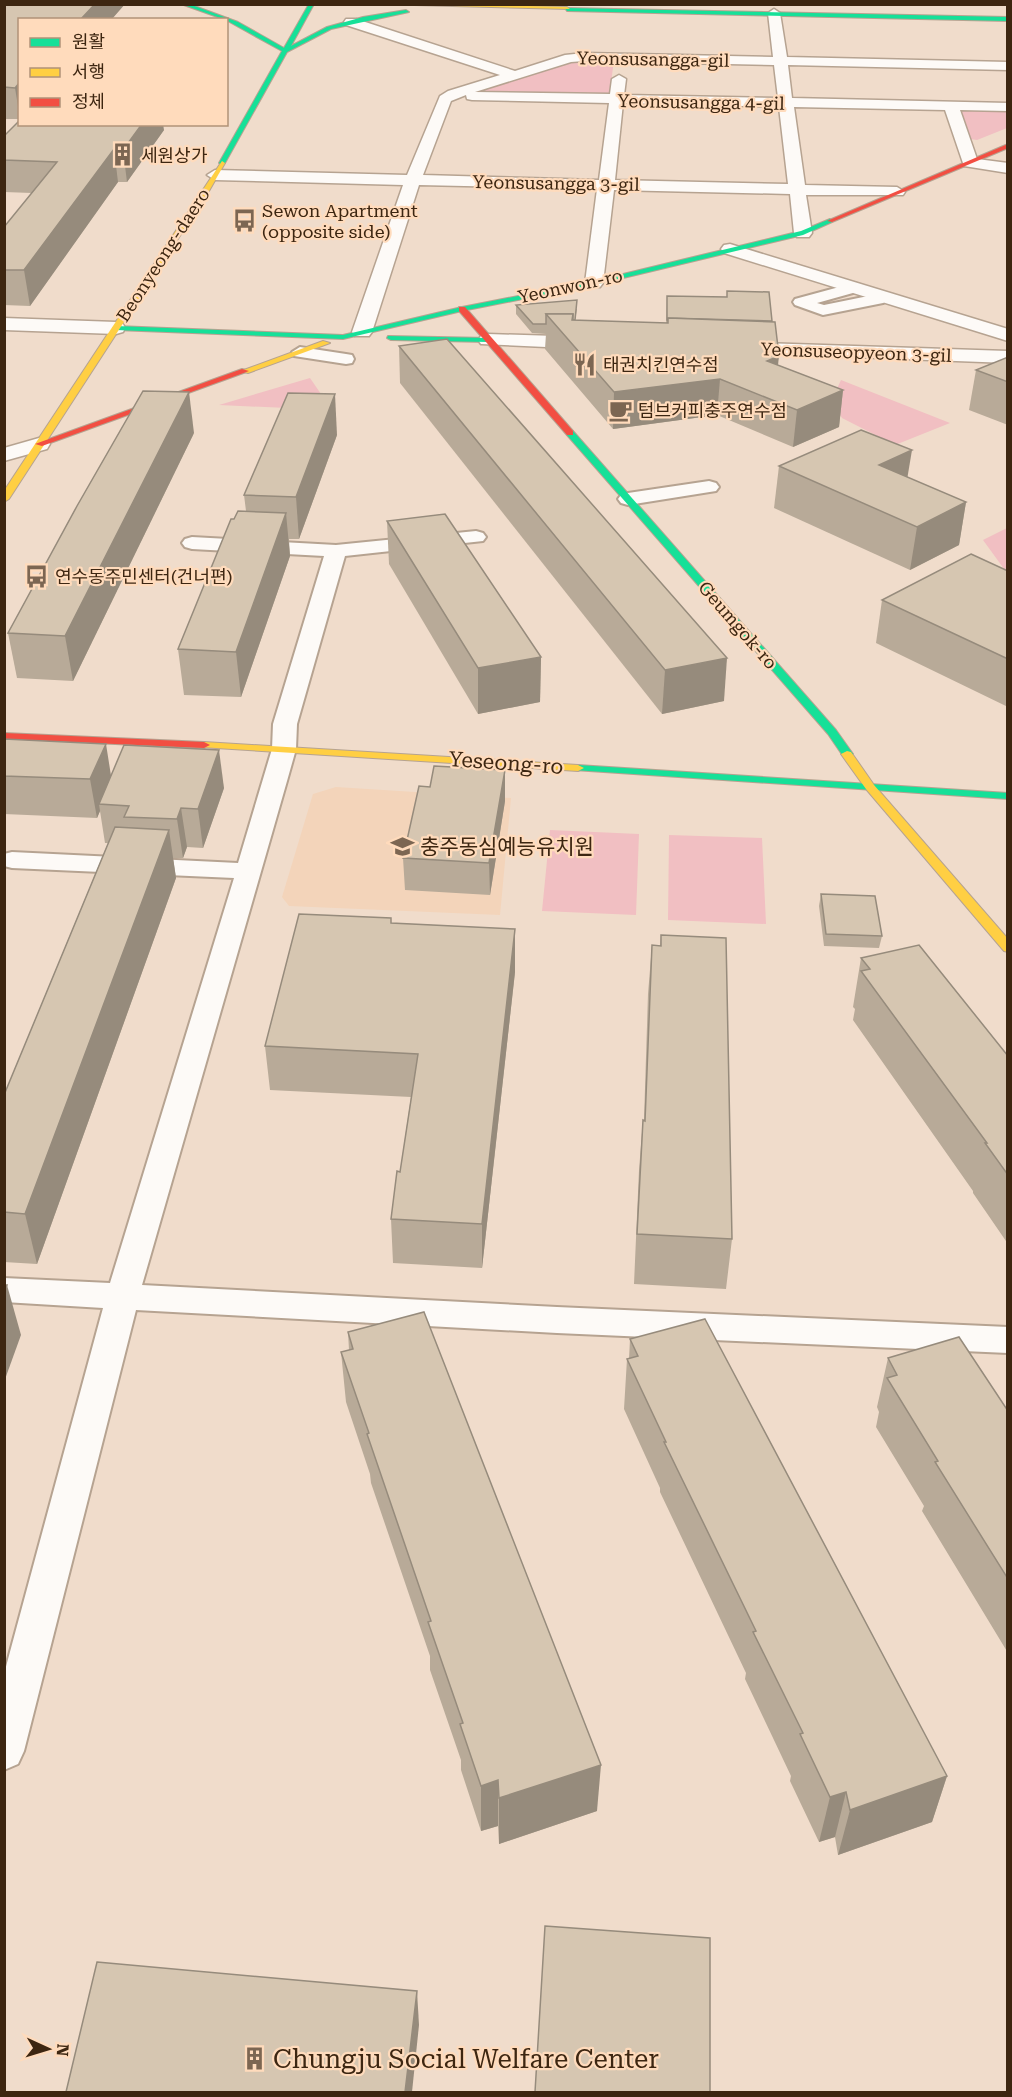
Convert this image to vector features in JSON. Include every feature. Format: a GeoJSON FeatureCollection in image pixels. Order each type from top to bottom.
{"type":"FeatureCollection","features":[{"type":"Feature","properties":{"kind":"street"},"geometry":{"type":"LineString","coordinates":[[183,4],[244,25],[286,51],[329,28],[351,22],[453,6]]}},
{"type":"Feature","properties":{"kind":"street","name":"Beonyeong-daero"},"geometry":{"type":"LineString","coordinates":[[4,499],[214,175],[312,4]]}},
{"type":"Feature","properties":{"kind":"street"},"geometry":{"type":"LineString","coordinates":[[378,4],[1008,19]]}},
{"type":"Feature","properties":{"kind":"street"},"geometry":{"type":"LineString","coordinates":[[722,4],[1008,10]]}},
{"type":"Feature","properties":{"kind":"street"},"geometry":{"type":"LineString","coordinates":[[774,14],[803,233]]}},
{"type":"Feature","properties":{"kind":"street"},"geometry":{"type":"LineString","coordinates":[[351,22],[514,75]]}},
{"type":"Feature","properties":{"kind":"street","name":"Yeonsusangga-gil"},"geometry":{"type":"LineString","coordinates":[[450,95],[570,58],[1008,66]]}},
{"type":"Feature","properties":{"kind":"street"},"geometry":{"type":"LineString","coordinates":[[594,283],[618,100],[621,58]]}},
{"type":"Feature","properties":{"kind":"street"},"geometry":{"type":"LineString","coordinates":[[362,333],[412,180],[445,99],[450,95]]}},
{"type":"Feature","properties":{"kind":"street","name":"Yeonsusangga 4-gil"},"geometry":{"type":"LineString","coordinates":[[450,95],[1008,107]]}},
{"type":"Feature","properties":{"kind":"street"},"geometry":{"type":"LineString","coordinates":[[951,106],[970,163],[1008,168]]}},
{"type":"Feature","properties":{"kind":"street","name":"Yeonwon-ro"},"geometry":{"type":"LineString","coordinates":[[116,328],[343,337],[462,309],[594,283],[803,233],[1008,146]]}},
{"type":"Feature","properties":{"kind":"street","name":"Yeonsusangga 3-gil"},"geometry":{"type":"LineString","coordinates":[[214,175],[897,192]]}},
{"type":"Feature","properties":{"kind":"street"},"geometry":{"type":"LineString","coordinates":[[729,249],[1008,335]]}},
{"type":"Feature","properties":{"kind":"street","name":"Geumgok-ro"},"geometry":{"type":"LineString","coordinates":[[462,309],[831,732],[870,787],[1008,948]]}},
{"type":"Feature","properties":{"kind":"street"},"geometry":{"type":"LineString","coordinates":[[4,324],[116,328]]}},
{"type":"Feature","properties":{"kind":"street"},"geometry":{"type":"LineString","coordinates":[[4,455],[343,337],[606,344]]}},
{"type":"Feature","properties":{"kind":"street","name":"Yeonsuseopyeon 3-gil"},"geometry":{"type":"LineString","coordinates":[[712,347],[1008,357]]}},
{"type":"Feature","properties":{"kind":"street","name":"Yeseong-ro"},"geometry":{"type":"LineString","coordinates":[[4,736],[284,749],[1008,796]]}},
{"type":"Feature","properties":{"kind":"lane"},"geometry":{"type":"LineString","coordinates":[[854,288],[801,302],[823,310],[883,298]]}},
{"type":"Feature","properties":{"kind":"lane"},"geometry":{"type":"LineString","coordinates":[[300,352],[346,359]]}},
{"type":"Feature","properties":{"kind":"lane"},"geometry":{"type":"LineString","coordinates":[[628,499],[709,486]]}},
{"type":"Feature","properties":{"kind":"lane"},"geometry":{"type":"LineString","coordinates":[[192,543],[336,551],[476,537]]}},
{"type":"Feature","properties":{"kind":"lane"},"geometry":{"type":"LineString","coordinates":[[4,1751],[123,1295],[284,749],[285,724],[336,551]]}},
{"type":"Feature","properties":{"kind":"lane"},"geometry":{"type":"LineString","coordinates":[[12,860],[248,871]]}},
{"type":"Feature","properties":{"kind":"lane"},"geometry":{"type":"LineString","coordinates":[[4,1290],[569,1320],[1008,1340]]}},
{"type":"Feature","properties":{"kind":"shaded area"},"geometry":{"type":"Polygon","coordinates":[[[574,59],[614,60],[609,98],[491,95],[481,88],[574,59]]]}},
{"type":"Feature","properties":{"kind":"shaded area"},"geometry":{"type":"Polygon","coordinates":[[[1007,110],[1007,128],[977,140],[970,139],[961,111],[1007,110]]]}},
{"type":"Feature","properties":{"kind":"shaded area"},"geometry":{"type":"Polygon","coordinates":[[[310,378],[332,410],[219,405],[310,378]]]}},
{"type":"Feature","properties":{"kind":"shaded area"},"geometry":{"type":"Polygon","coordinates":[[[841,380],[950,423],[895,445],[842,418],[833,404],[841,380]]]}},
{"type":"Feature","properties":{"kind":"shaded area"},"geometry":{"type":"Polygon","coordinates":[[[1007,528],[1007,573],[983,540],[1007,528]]]}},
{"type":"Feature","properties":{"kind":"shaded area","name":"충주동심예능유치원"},"geometry":{"type":"Polygon","coordinates":[[[336,787],[511,798],[500,915],[289,906],[282,897],[313,794],[336,787]]]}},
{"type":"Feature","properties":{"kind":"shaded area"},"geometry":{"type":"Polygon","coordinates":[[[550,830],[639,834],[636,915],[542,911],[550,830]]]}},
{"type":"Feature","properties":{"kind":"shaded area"},"geometry":{"type":"Polygon","coordinates":[[[669,835],[762,838],[766,924],[668,920],[669,835]]]}},
{"type":"Feature","properties":{"kind":"building"},"geometry":{"type":"Polygon","coordinates":[[[4,4],[95,4],[82,18],[18,18],[18,84],[15,88],[4,87],[4,4]]]}},
{"type":"Feature","properties":{"kind":"building"},"geometry":{"type":"Polygon","coordinates":[[[18,122],[18,126],[141,126],[123,150],[114,149],[24,270],[4,270],[4,227],[57,162],[4,160],[4,136],[18,122]]]}},
{"type":"Feature","properties":{"kind":"building"},"geometry":{"type":"Polygon","coordinates":[[[727,291],[769,292],[772,321],[668,318],[667,320],[667,296],[727,297],[727,291]]]}},
{"type":"Feature","properties":{"kind":"building"},"geometry":{"type":"Polygon","coordinates":[[[577,300],[575,320],[573,320],[573,314],[546,314],[546,324],[533,324],[516,305],[577,300]]]}},
{"type":"Feature","properties":{"kind":"building"},"geometry":{"type":"Polygon","coordinates":[[[546,314],[573,314],[572,320],[668,323],[668,318],[775,322],[779,356],[767,361],[843,390],[797,410],[720,379],[614,392],[546,314]]]}},
{"type":"Feature","properties":{"kind":"building"},"geometry":{"type":"Polygon","coordinates":[[[447,339],[727,658],[665,670],[399,346],[447,339]]]}},
{"type":"Feature","properties":{"kind":"building"},"geometry":{"type":"Polygon","coordinates":[[[1008,357],[1008,382],[976,370],[1008,357]]]}},
{"type":"Feature","properties":{"kind":"building"},"geometry":{"type":"Polygon","coordinates":[[[143,391],[189,392],[65,636],[8,633],[77,506],[143,391]]]}},
{"type":"Feature","properties":{"kind":"building"},"geometry":{"type":"Polygon","coordinates":[[[288,393],[335,394],[296,497],[244,495],[288,393]]]}},
{"type":"Feature","properties":{"kind":"building"},"geometry":{"type":"Polygon","coordinates":[[[861,430],[912,450],[879,465],[966,502],[917,527],[779,466],[861,430]]]}},
{"type":"Feature","properties":{"kind":"building"},"geometry":{"type":"Polygon","coordinates":[[[238,511],[286,513],[236,652],[178,649],[231,519],[234,519],[238,511]]]}},
{"type":"Feature","properties":{"kind":"building"},"geometry":{"type":"Polygon","coordinates":[[[445,514],[541,657],[478,668],[387,521],[445,514]]]}},
{"type":"Feature","properties":{"kind":"building"},"geometry":{"type":"Polygon","coordinates":[[[971,554],[1008,571],[1008,659],[882,600],[971,554]]]}},
{"type":"Feature","properties":{"kind":"building"},"geometry":{"type":"Polygon","coordinates":[[[4,739],[106,744],[90,779],[4,776],[4,739]]]}},
{"type":"Feature","properties":{"kind":"building"},"geometry":{"type":"Polygon","coordinates":[[[124,745],[219,750],[198,809],[181,808],[177,819],[124,817],[129,806],[99,804],[124,745]]]}},
{"type":"Feature","properties":{"kind":"building"},"geometry":{"type":"Polygon","coordinates":[[[434,766],[505,770],[489,863],[403,858],[419,786],[430,787],[434,766]]]}},
{"type":"Feature","properties":{"kind":"building"},"geometry":{"type":"Polygon","coordinates":[[[115,827],[169,830],[25,1214],[4,1212],[4,1095],[115,827]]]}},
{"type":"Feature","properties":{"kind":"building"},"geometry":{"type":"Polygon","coordinates":[[[821,894],[875,896],[882,936],[826,934],[821,894]]]}},
{"type":"Feature","properties":{"kind":"building"},"geometry":{"type":"Polygon","coordinates":[[[299,914],[391,918],[391,923],[515,929],[482,1224],[391,1219],[397,1171],[400,1172],[418,1054],[265,1046],[299,914]]]}},
{"type":"Feature","properties":{"kind":"building"},"geometry":{"type":"Polygon","coordinates":[[[661,935],[726,938],[732,1239],[637,1234],[643,1120],[645,1121],[652,945],[661,946],[661,935]]]}},
{"type":"Feature","properties":{"kind":"building"},"geometry":{"type":"Polygon","coordinates":[[[919,945],[1008,1056],[1008,1175],[861,971],[870,969],[861,958],[919,945]]]}},
{"type":"Feature","properties":{"kind":"building"},"geometry":{"type":"Polygon","coordinates":[[[424,1312],[601,1765],[499,1798],[498,1780],[481,1786],[460,1724],[463,1723],[428,1622],[431,1621],[341,1352],[353,1349],[348,1332],[424,1312]]]}},
{"type":"Feature","properties":{"kind":"building"},"geometry":{"type":"Polygon","coordinates":[[[705,1319],[947,1776],[850,1810],[846,1792],[830,1797],[800,1734],[803,1733],[753,1632],[756,1631],[664,1442],[666,1442],[627,1359],[638,1356],[630,1339],[705,1319]]]}},
{"type":"Feature","properties":{"kind":"building"},"geometry":{"type":"Polygon","coordinates":[[[959,1337],[1008,1411],[1008,1579],[935,1462],[938,1461],[887,1378],[897,1375],[888,1358],[959,1337]]]}},
{"type":"Feature","properties":{"kind":"building"},"geometry":{"type":"Polygon","coordinates":[[[545,1926],[710,1938],[710,2092],[535,2092],[545,1926]]]}},
{"type":"Feature","properties":{"kind":"building","name":"Chungju Social Welfare Center"},"geometry":{"type":"Polygon","coordinates":[[[97,1962],[417,1991],[405,2092],[66,2092],[97,1962]]]}},
{"type":"Feature","properties":{"kind":"traffic: fast"},"geometry":{"type":"LineString","coordinates":[[183,4],[222,18]]}},
{"type":"Feature","properties":{"kind":"traffic: fast"},"geometry":{"type":"LineString","coordinates":[[222,163],[312,4]]}},
{"type":"Feature","properties":{"kind":"traffic: fast"},"geometry":{"type":"LineString","coordinates":[[567,9],[1008,19]]}},
{"type":"Feature","properties":{"kind":"traffic: fast"},"geometry":{"type":"LineString","coordinates":[[286,51],[329,28],[363,19],[406,12]]}},
{"type":"Feature","properties":{"kind":"traffic: fast"},"geometry":{"type":"LineString","coordinates":[[228,20],[286,51]]}},
{"type":"Feature","properties":{"kind":"traffic: fast"},"geometry":{"type":"LineString","coordinates":[[116,328],[343,337],[462,309],[594,283],[803,233],[830,221]]}},
{"type":"Feature","properties":{"kind":"traffic: fast"},"geometry":{"type":"LineString","coordinates":[[391,338],[488,340]]}},
{"type":"Feature","properties":{"kind":"traffic: fast"},"geometry":{"type":"LineString","coordinates":[[570,433],[832,732],[847,754]]}},
{"type":"Feature","properties":{"kind":"traffic: fast"},"geometry":{"type":"LineString","coordinates":[[578,768],[1008,796]]}},
{"type":"Feature","properties":{"kind":"traffic: slow"},"geometry":{"type":"LineString","coordinates":[[378,4],[567,9]]}},
{"type":"Feature","properties":{"kind":"traffic: slow"},"geometry":{"type":"LineString","coordinates":[[4,499],[206,191],[222,163]]}},
{"type":"Feature","properties":{"kind":"traffic: slow"},"geometry":{"type":"LineString","coordinates":[[245,371],[326,343]]}},
{"type":"Feature","properties":{"kind":"traffic: slow"},"geometry":{"type":"LineString","coordinates":[[204,745],[578,768]]}},
{"type":"Feature","properties":{"kind":"traffic: slow"},"geometry":{"type":"LineString","coordinates":[[847,754],[870,787],[1008,948]]}},
{"type":"Feature","properties":{"kind":"traffic: jam"},"geometry":{"type":"LineString","coordinates":[[830,221],[1008,146]]}},
{"type":"Feature","properties":{"kind":"traffic: jam"},"geometry":{"type":"LineString","coordinates":[[462,309],[570,433]]}},
{"type":"Feature","properties":{"kind":"traffic: jam"},"geometry":{"type":"LineString","coordinates":[[39,444],[245,371]]}},
{"type":"Feature","properties":{"kind":"traffic: jam"},"geometry":{"type":"LineString","coordinates":[[4,736],[204,745]]}},
{"type":"Feature","properties":{"kind":"place","name":"세원상가"},"geometry":{"type":"Point","coordinates":[123,155]}},
{"type":"Feature","properties":{"kind":"place","name":"Sewon Apartment (opposite side)"},"geometry":{"type":"Point","coordinates":[244,220]}},
{"type":"Feature","properties":{"kind":"place","name":"태권치킨연수점"},"geometry":{"type":"Point","coordinates":[585,364]}},
{"type":"Feature","properties":{"kind":"place","name":"텀브커피충주연수점"},"geometry":{"type":"Point","coordinates":[620,410]}},
{"type":"Feature","properties":{"kind":"place","name":"연수동주민센터(건너편)"},"geometry":{"type":"Point","coordinates":[37,576]}},
{"type":"Feature","properties":{"kind":"place","name":"충주동심예능유치원"},"geometry":{"type":"Point","coordinates":[402,847]}},
{"type":"Feature","properties":{"kind":"place","name":"Chungju Social Welfare Center"},"geometry":{"type":"Point","coordinates":[255,2059]}}]}
